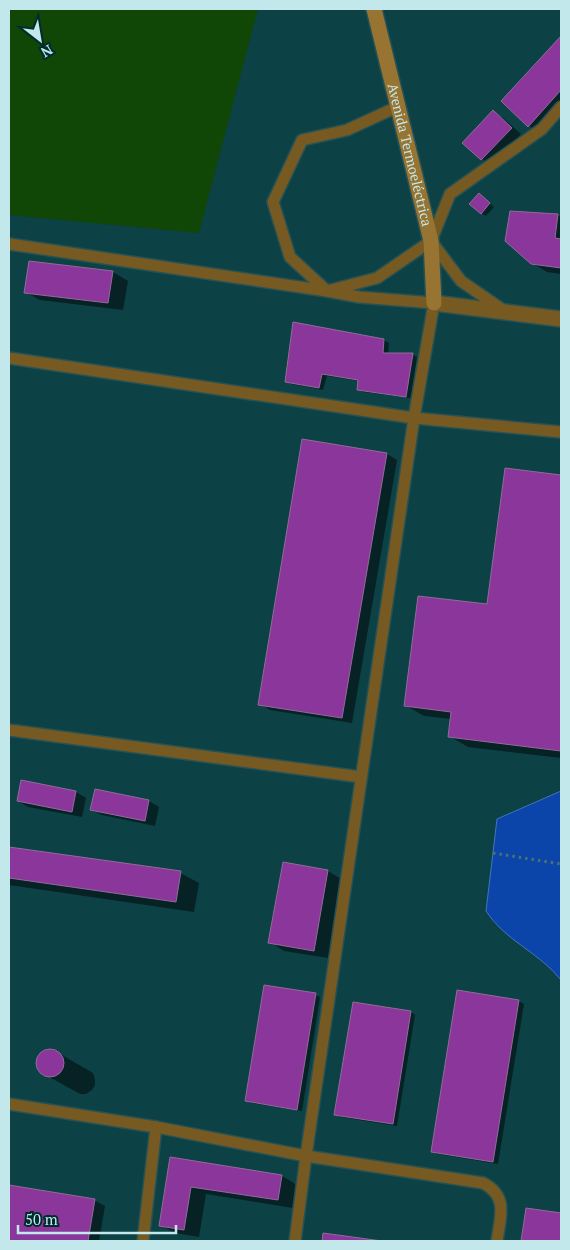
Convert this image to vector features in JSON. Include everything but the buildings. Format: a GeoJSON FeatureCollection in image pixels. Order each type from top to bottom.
{"type":"FeatureCollection","features":[{"type":"Feature","properties":{"kind":"main road","name":"Avenida Termoeléctrica"},"geometry":{"type":"LineString","coordinates":[[374,9],[432,242],[434,304]]}},
{"type":"Feature","properties":{"kind":"street"},"geometry":{"type":"LineString","coordinates":[[434,304],[561,319]]}},
{"type":"Feature","properties":{"kind":"lane"},"geometry":{"type":"LineString","coordinates":[[327,291],[290,256],[273,202],[302,140],[347,130],[398,107]]}},
{"type":"Feature","properties":{"kind":"lane"},"geometry":{"type":"LineString","coordinates":[[327,291],[377,278],[432,242],[450,194],[542,130],[561,107]]}},
{"type":"Feature","properties":{"kind":"lane"},"geometry":{"type":"LineString","coordinates":[[432,242],[461,281],[508,314]]}},
{"type":"Feature","properties":{"kind":"lane"},"geometry":{"type":"LineString","coordinates":[[9,244],[359,297],[434,304],[414,418],[295,1241]]}},
{"type":"Feature","properties":{"kind":"lane"},"geometry":{"type":"LineString","coordinates":[[9,358],[414,418],[561,432]]}},
{"type":"Feature","properties":{"kind":"lane"},"geometry":{"type":"LineString","coordinates":[[9,730],[361,777]]}},
{"type":"Feature","properties":{"kind":"lane"},"geometry":{"type":"LineString","coordinates":[[9,1104],[156,1127],[306,1156],[483,1183],[496,1192],[502,1209],[497,1241]]}},
{"type":"Feature","properties":{"kind":"lane"},"geometry":{"type":"LineString","coordinates":[[143,1241],[156,1127]]}},
{"type":"Feature","properties":{"kind":"path"},"geometry":{"type":"LineString","coordinates":[[493,853],[561,864]]}},
{"type":"Feature","properties":{"kind":"shaded area"},"geometry":{"type":"Polygon","coordinates":[[[9,9],[561,9],[561,791],[497,819],[486,911],[494,923],[552,968],[561,980],[561,1241],[9,1241],[9,9]]]}},
{"type":"Feature","properties":{"kind":"green space"},"geometry":{"type":"Polygon","coordinates":[[[9,9],[258,9],[199,233],[9,215],[9,9]]]}},
{"type":"Feature","properties":{"kind":"water"},"geometry":{"type":"Polygon","coordinates":[[[561,791],[561,980],[543,962],[502,930],[486,911],[497,819],[561,791]]]}}]}
